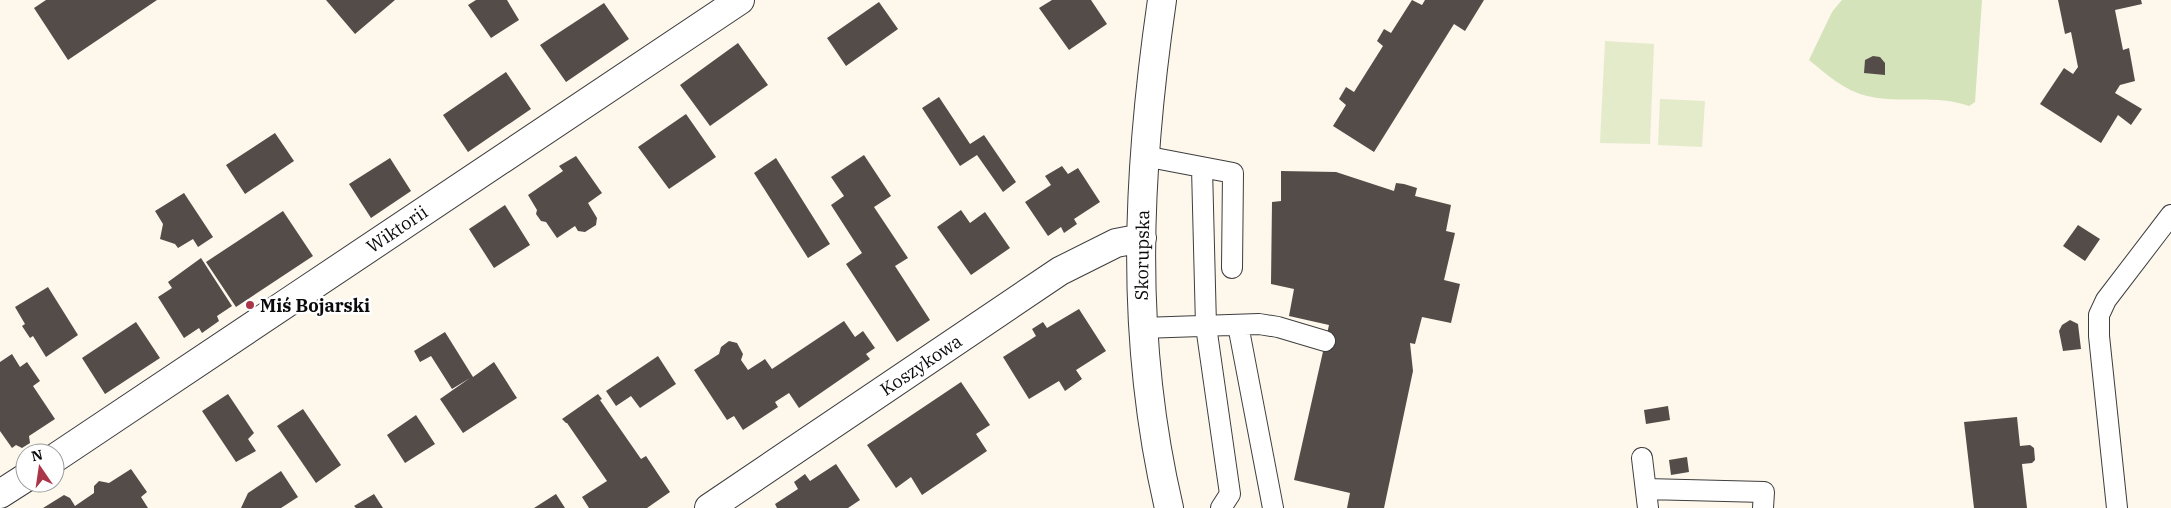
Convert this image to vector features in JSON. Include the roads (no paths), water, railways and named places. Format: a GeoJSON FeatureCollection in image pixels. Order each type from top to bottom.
{"type":"FeatureCollection","features":[{"type":"Feature","properties":{"kind":"street","name":"Wiktorii"},"geometry":{"type":"LineString","coordinates":[[65,451],[740,0]]}},
{"type":"Feature","properties":{"kind":"street","name":"Skorupska"},"geometry":{"type":"LineString","coordinates":[[1162,0],[1144,156],[1140,269],[1142,328],[1150,402],[1169,508]]}},
{"type":"Feature","properties":{"kind":"street","name":"Koszykowa"},"geometry":{"type":"LineString","coordinates":[[709,508],[1060,271],[1116,243],[1142,238]]}},
{"type":"Feature","properties":{"kind":"street"},"geometry":{"type":"LineString","coordinates":[[0,494],[15,484]]}},
{"type":"Feature","properties":{"kind":"lane"},"geometry":{"type":"LineString","coordinates":[[1144,156],[1202,174],[1233,173],[1232,268]]}},
{"type":"Feature","properties":{"kind":"lane"},"geometry":{"type":"LineString","coordinates":[[1202,174],[1206,326],[1230,494],[1220,508]]}},
{"type":"Feature","properties":{"kind":"lane"},"geometry":{"type":"LineString","coordinates":[[2117,508],[2099,336],[2099,315],[2106,300],[2171,215]]}},
{"type":"Feature","properties":{"kind":"lane"},"geometry":{"type":"LineString","coordinates":[[1142,328],[1259,324],[1278,327],[1325,341]]}},
{"type":"Feature","properties":{"kind":"lane"},"geometry":{"type":"LineString","coordinates":[[1238,325],[1273,508]]}},
{"type":"Feature","properties":{"kind":"lane"},"geometry":{"type":"LineString","coordinates":[[1642,458],[1647,498],[1764,492],[1763,508]]}},
{"type":"Feature","properties":{"kind":"place","name":"Miś Bojarski"},"geometry":{"type":"Point","coordinates":[250,305]}}]}
